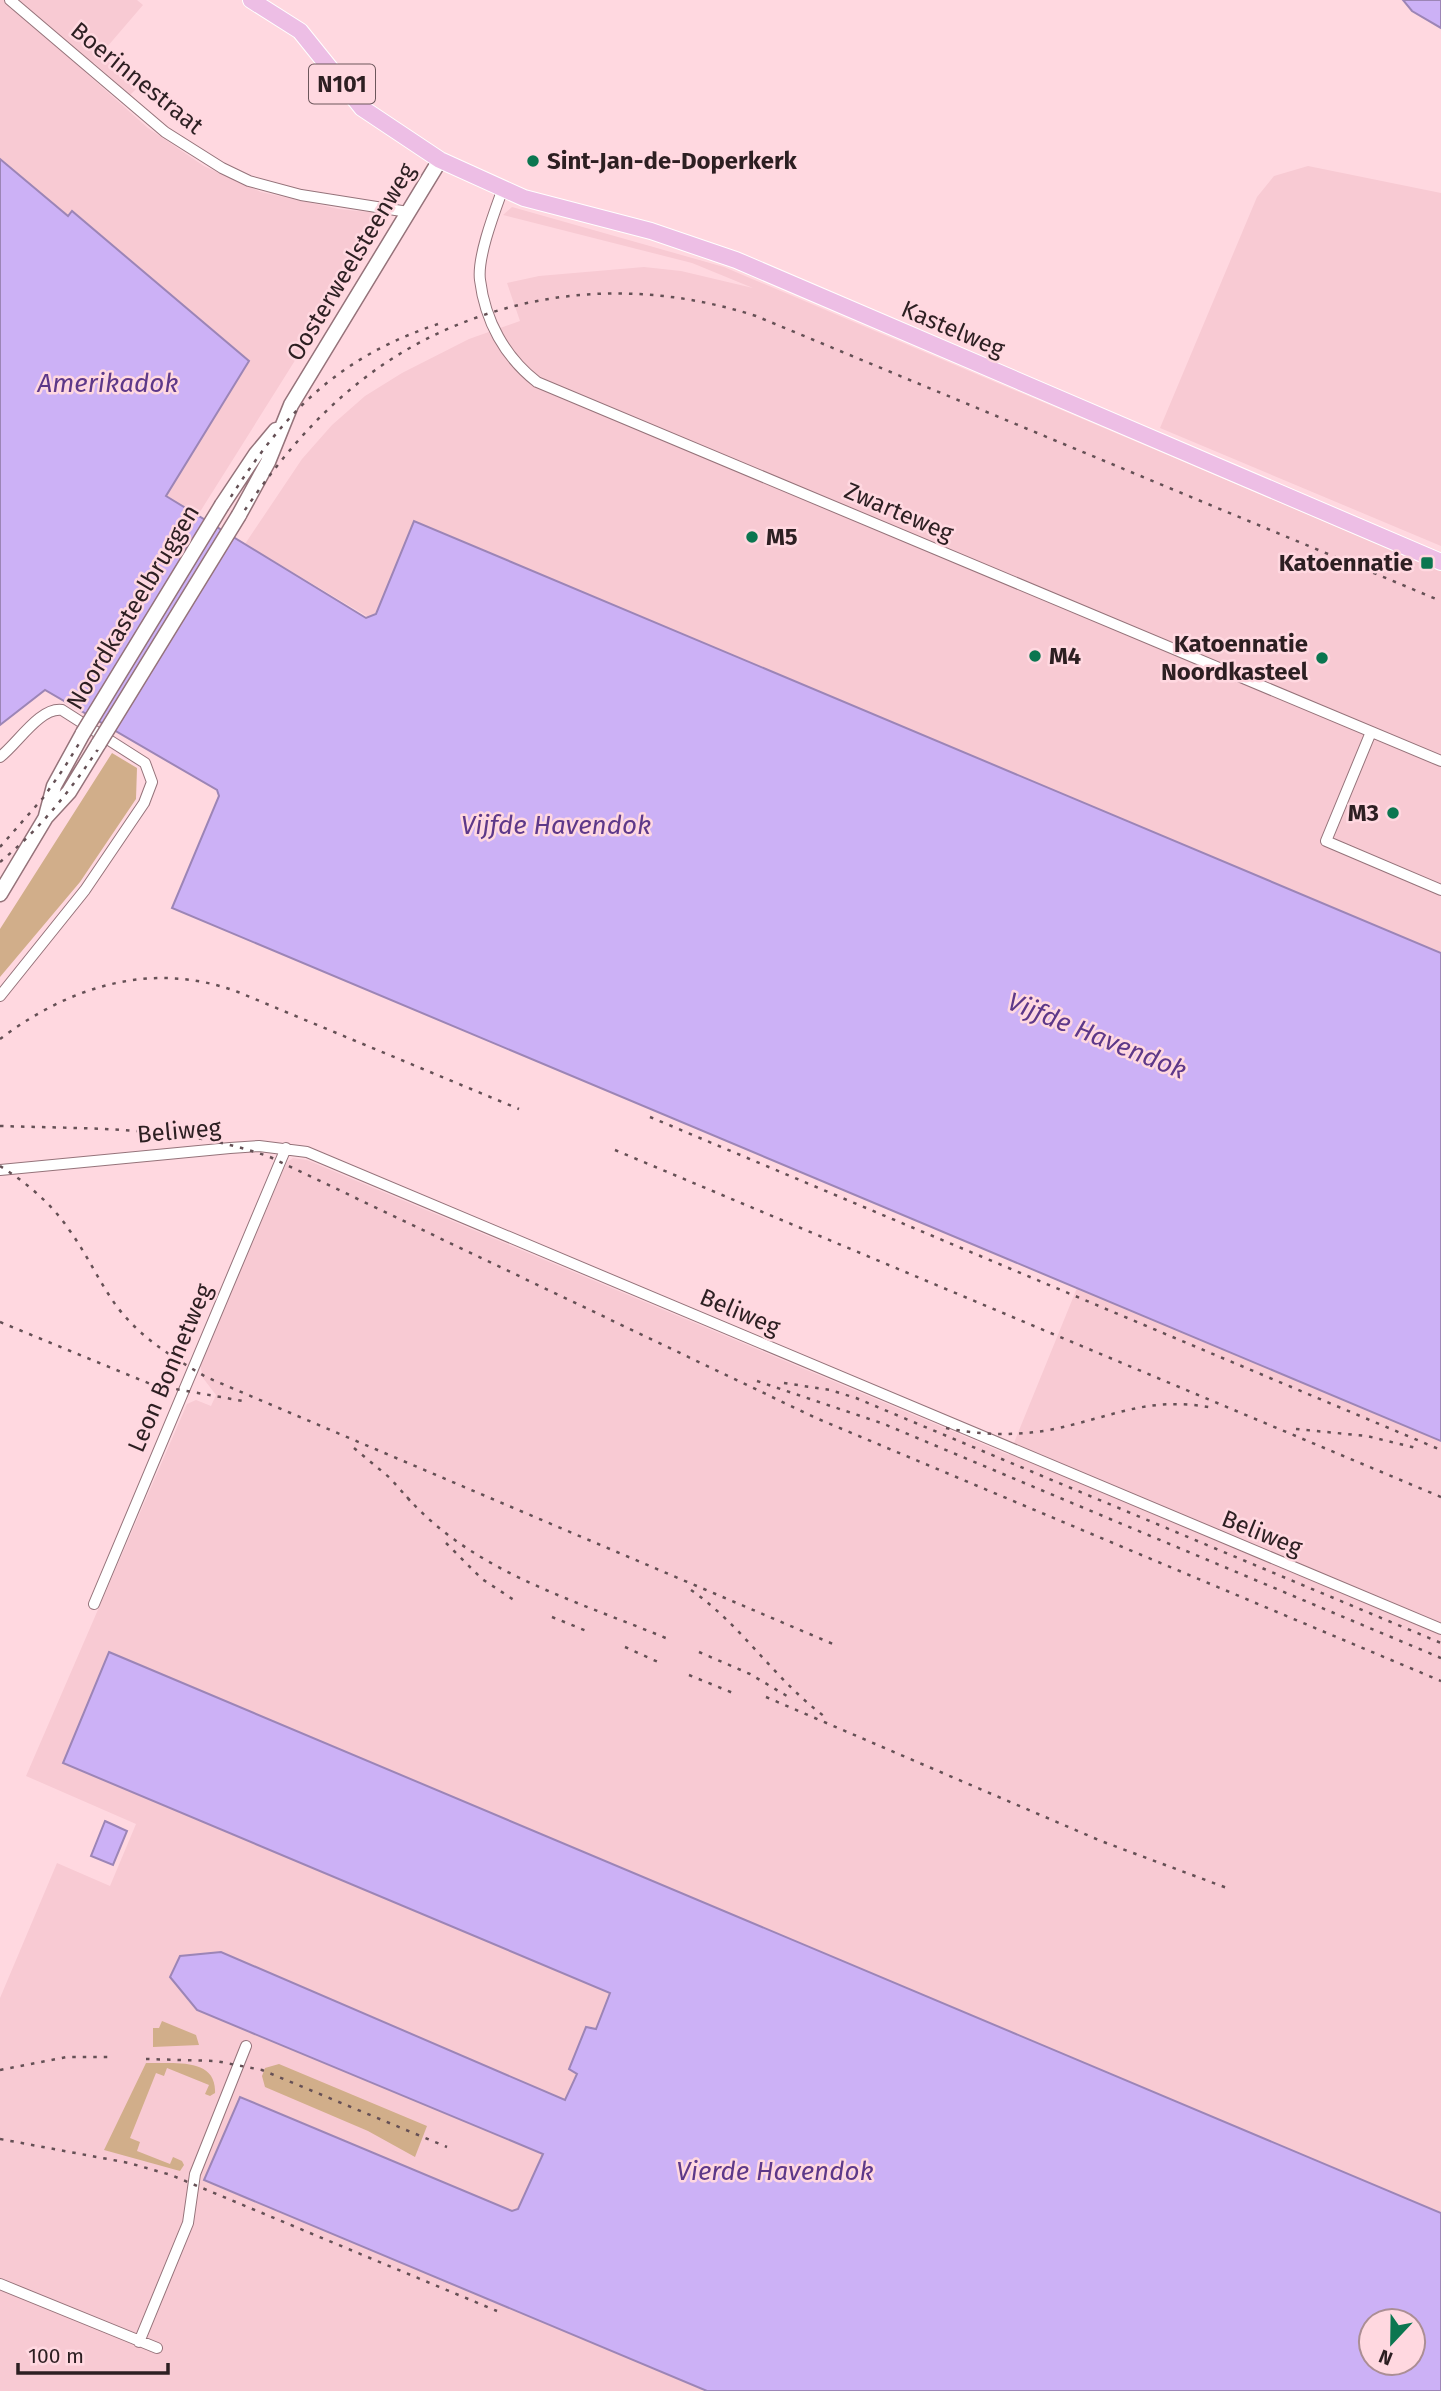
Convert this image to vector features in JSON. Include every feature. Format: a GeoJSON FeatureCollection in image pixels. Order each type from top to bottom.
{"type":"FeatureCollection","features":[{"type":"Feature","properties":{"kind":"main road","name":"Oosterweelsteenweg"},"geometry":{"type":"LineString","coordinates":[[222,505],[256,454],[282,423],[440,160],[362,108],[300,31],[251,0]]}},
{"type":"Feature","properties":{"kind":"main road","name":"Kastelweg"},"geometry":{"type":"LineString","coordinates":[[440,160],[502,191],[651,231],[736,260],[1441,562]]}},
{"type":"Feature","properties":{"kind":"main road","name":"Oosterweelsteenweg"},"geometry":{"type":"LineString","coordinates":[[239,515],[268,462],[282,423]]}},
{"type":"Feature","properties":{"kind":"main road","name":"Noordkasteelbruggen"},"geometry":{"type":"LineString","coordinates":[[46,817],[54,786],[83,733],[222,505]]}},
{"type":"Feature","properties":{"kind":"main road","name":"Noordkasteelbruggen"},"geometry":{"type":"LineString","coordinates":[[46,817],[69,792],[239,515]]}},
{"type":"Feature","properties":{"kind":"main road"},"geometry":{"type":"LineString","coordinates":[[0,894],[46,817]]}},
{"type":"Feature","properties":{"kind":"street","name":"Boerinnestraat"},"geometry":{"type":"LineString","coordinates":[[10,0],[165,132],[222,168],[249,181],[301,195],[408,212]]}},
{"type":"Feature","properties":{"kind":"street","name":"Zwarteweg"},"geometry":{"type":"LineString","coordinates":[[502,191],[481,265],[480,281],[499,340],[514,362],[537,382],[1441,761]]}},
{"type":"Feature","properties":{"kind":"street"},"geometry":{"type":"LineString","coordinates":[[0,757],[22,739],[41,715],[53,709],[71,714],[137,757],[145,763],[152,782],[144,803],[85,890],[0,996]]}},
{"type":"Feature","properties":{"kind":"street"},"geometry":{"type":"LineString","coordinates":[[1371,732],[1326,841],[1441,890]]}},
{"type":"Feature","properties":{"kind":"street","name":"Beliweg"},"geometry":{"type":"LineString","coordinates":[[0,1170],[230,1148],[286,1148],[307,1152],[1016,1453],[1441,1629]]}},
{"type":"Feature","properties":{"kind":"street","name":"Leon Bonnetweg"},"geometry":{"type":"LineString","coordinates":[[94,1604],[286,1148]]}},
{"type":"Feature","properties":{"kind":"street"},"geometry":{"type":"LineString","coordinates":[[139,2342],[188,2223],[195,2174],[246,2046]]}},
{"type":"Feature","properties":{"kind":"street"},"geometry":{"type":"LineString","coordinates":[[0,2284],[157,2348]]}},
{"type":"Feature","properties":{"kind":"shaded area"},"geometry":{"type":"Polygon","coordinates":[[[0,0],[137,0],[143,5],[101,54],[136,89],[130,95],[94,63],[85,72],[148,128],[204,166],[261,192],[339,209],[387,214],[198,515],[166,496],[72,212],[68,217],[0,159],[0,0]]]}},
{"type":"Feature","properties":{"kind":"shaded area"},"geometry":{"type":"Polygon","coordinates":[[[1308,166],[1441,193],[1441,546],[1160,428],[1257,197],[1274,176],[1308,166]]]}},
{"type":"Feature","properties":{"kind":"shaded area"},"geometry":{"type":"Polygon","coordinates":[[[512,207],[724,267],[1441,571],[1441,953],[414,521],[376,614],[370,618],[245,544],[302,459],[332,425],[365,396],[402,373],[469,339],[520,321],[507,283],[539,276],[644,267],[681,271],[753,288],[692,263],[503,215],[512,207]]]}},
{"type":"Feature","properties":{"kind":"shaded area"},"geometry":{"type":"Polygon","coordinates":[[[112,753],[137,768],[136,799],[80,882],[0,977],[0,929],[112,753]]]}},
{"type":"Feature","properties":{"kind":"shaded area"},"geometry":{"type":"Polygon","coordinates":[[[293,1158],[307,1160],[1009,1455],[1077,1288],[1441,1441],[1441,2213],[110,1652],[63,1763],[610,1993],[596,2029],[587,2027],[569,2069],[577,2074],[566,2100],[557,2097],[535,2150],[543,2154],[518,2209],[512,2211],[241,2097],[204,2180],[707,2391],[0,2391],[0,1998],[57,1863],[110,1886],[136,1824],[26,1776],[187,1404],[196,1400],[211,1406],[216,1395],[203,1378],[200,1364],[282,1173],[287,1162],[293,1158]]]}},
{"type":"Feature","properties":{"kind":"shaded area"},"geometry":{"type":"Polygon","coordinates":[[[162,2021],[196,2035],[199,2045],[153,2047],[153,2028],[159,2028],[162,2021]]]}},
{"type":"Feature","properties":{"kind":"shaded area"},"geometry":{"type":"Polygon","coordinates":[[[146,2063],[191,2064],[209,2073],[214,2081],[215,2093],[210,2096],[205,2094],[209,2085],[167,2068],[164,2076],[156,2073],[130,2138],[140,2142],[137,2151],[170,2164],[173,2157],[182,2161],[184,2165],[180,2171],[104,2150],[146,2063]]]}},
{"type":"Feature","properties":{"kind":"shaded area"},"geometry":{"type":"Polygon","coordinates":[[[279,2064],[427,2126],[415,2157],[368,2131],[265,2087],[262,2076],[265,2068],[279,2064]]]}},
{"type":"Feature","properties":{"kind":"water"},"geometry":{"type":"Polygon","coordinates":[[[1403,0],[1441,0],[1441,28],[1412,11],[1403,0]]]}},
{"type":"Feature","properties":{"kind":"water","name":"Vijfde Havendok"},"geometry":{"type":"Polygon","coordinates":[[[0,159],[68,216],[72,211],[249,361],[166,496],[366,618],[376,614],[414,521],[1441,953],[1441,1441],[172,908],[219,796],[217,790],[45,690],[0,725],[0,159]]]}},
{"type":"Feature","properties":{"kind":"water","name":"Vierde Havendok"},"geometry":{"type":"Polygon","coordinates":[[[109,1652],[1441,2213],[1441,2391],[707,2391],[204,2180],[240,2097],[512,2211],[518,2209],[543,2154],[197,2010],[170,1977],[180,1956],[221,1952],[565,2100],[577,2074],[569,2069],[586,2027],[596,2029],[610,1993],[63,1763],[109,1652]]]}},
{"type":"Feature","properties":{"kind":"water"},"geometry":{"type":"Polygon","coordinates":[[[105,1821],[127,1831],[113,1865],[91,1856],[105,1821]]]}},
{"type":"Feature","properties":{"kind":"railway"},"geometry":{"type":"LineString","coordinates":[[0,862],[39,826],[88,764],[237,522],[275,468],[318,419],[367,376],[423,340],[490,313],[556,298],[590,294],[657,295],[756,316],[1441,601]]}},
{"type":"Feature","properties":{"kind":"railway"},"geometry":{"type":"LineString","coordinates":[[0,847],[43,798],[64,768],[234,492],[286,422],[316,392],[350,366],[390,343],[438,324]]}},
{"type":"Feature","properties":{"kind":"railway"},"geometry":{"type":"LineString","coordinates":[[0,1039],[27,1020],[84,992],[144,979],[175,978],[238,992],[519,1109]]}},
{"type":"Feature","properties":{"kind":"railway"},"geometry":{"type":"LineString","coordinates":[[650,1117],[1441,1450]]}},
{"type":"Feature","properties":{"kind":"railway"},"geometry":{"type":"LineString","coordinates":[[0,1126],[171,1134],[237,1147],[270,1157],[816,1418],[1441,1681]]}},
{"type":"Feature","properties":{"kind":"railway"},"geometry":{"type":"LineString","coordinates":[[615,1150],[1441,1497]]}},
{"type":"Feature","properties":{"kind":"railway"},"geometry":{"type":"LineString","coordinates":[[0,1166],[29,1187],[63,1221],[127,1319],[159,1347],[206,1377],[833,1644]]}},
{"type":"Feature","properties":{"kind":"railway"},"geometry":{"type":"LineString","coordinates":[[0,1322],[153,1385],[243,1401]]}},
{"type":"Feature","properties":{"kind":"railway"},"geometry":{"type":"LineString","coordinates":[[757,1381],[884,1424],[1441,1658]]}},
{"type":"Feature","properties":{"kind":"railway"},"geometry":{"type":"LineString","coordinates":[[784,1383],[830,1390],[856,1398],[1441,1643]]}},
{"type":"Feature","properties":{"kind":"railway"},"geometry":{"type":"LineString","coordinates":[[946,1428],[1010,1434],[1049,1430],[1149,1406],[1169,1404],[1214,1408]]}},
{"type":"Feature","properties":{"kind":"railway"},"geometry":{"type":"LineString","coordinates":[[1296,1429],[1367,1436],[1416,1448]]}},
{"type":"Feature","properties":{"kind":"railway"},"geometry":{"type":"LineString","coordinates":[[354,1448],[390,1478],[412,1503]]}},
{"type":"Feature","properties":{"kind":"railway"},"geometry":{"type":"LineString","coordinates":[[407,1497],[463,1546],[495,1565],[564,1597],[668,1639]]}},
{"type":"Feature","properties":{"kind":"railway"},"geometry":{"type":"LineString","coordinates":[[446,1543],[482,1579],[517,1602]]}},
{"type":"Feature","properties":{"kind":"railway"},"geometry":{"type":"LineString","coordinates":[[691,1590],[727,1620],[792,1688],[828,1719]]}},
{"type":"Feature","properties":{"kind":"railway"},"geometry":{"type":"LineString","coordinates":[[552,1617],[589,1632]]}},
{"type":"Feature","properties":{"kind":"railway"},"geometry":{"type":"LineString","coordinates":[[625,1647],[658,1662]]}},
{"type":"Feature","properties":{"kind":"railway"},"geometry":{"type":"LineString","coordinates":[[699,1652],[750,1674],[792,1699]]}},
{"type":"Feature","properties":{"kind":"railway"},"geometry":{"type":"LineString","coordinates":[[689,1675],[733,1693]]}},
{"type":"Feature","properties":{"kind":"railway"},"geometry":{"type":"LineString","coordinates":[[766,1697],[1101,1841],[1227,1888]]}},
{"type":"Feature","properties":{"kind":"railway"},"geometry":{"type":"LineString","coordinates":[[0,2070],[67,2057],[108,2057]]}},
{"type":"Feature","properties":{"kind":"railway"},"geometry":{"type":"LineString","coordinates":[[146,2059],[216,2061],[262,2070],[447,2147]]}},
{"type":"Feature","properties":{"kind":"railway"},"geometry":{"type":"LineString","coordinates":[[0,2139],[129,2163],[171,2175],[497,2311]]}},
{"type":"Feature","properties":{"kind":"place","name":"Sint-Jan-de-Doperkerk"},"geometry":{"type":"Point","coordinates":[533,161]}},
{"type":"Feature","properties":{"kind":"place","name":"M5"},"geometry":{"type":"Point","coordinates":[752,537]}},
{"type":"Feature","properties":{"kind":"place","name":"Katoennatie"},"geometry":{"type":"Point","coordinates":[1427,563]}},
{"type":"Feature","properties":{"kind":"place","name":"M4"},"geometry":{"type":"Point","coordinates":[1035,656]}},
{"type":"Feature","properties":{"kind":"place","name":"Katoennatie Noordkasteel"},"geometry":{"type":"Point","coordinates":[1322,658]}},
{"type":"Feature","properties":{"kind":"place","name":"M3"},"geometry":{"type":"Point","coordinates":[1393,813]}},
{"type":"Feature","properties":{"kind":"water label","name":"Amerikadok"},"geometry":{"type":"Point","coordinates":[108,383]}}]}
